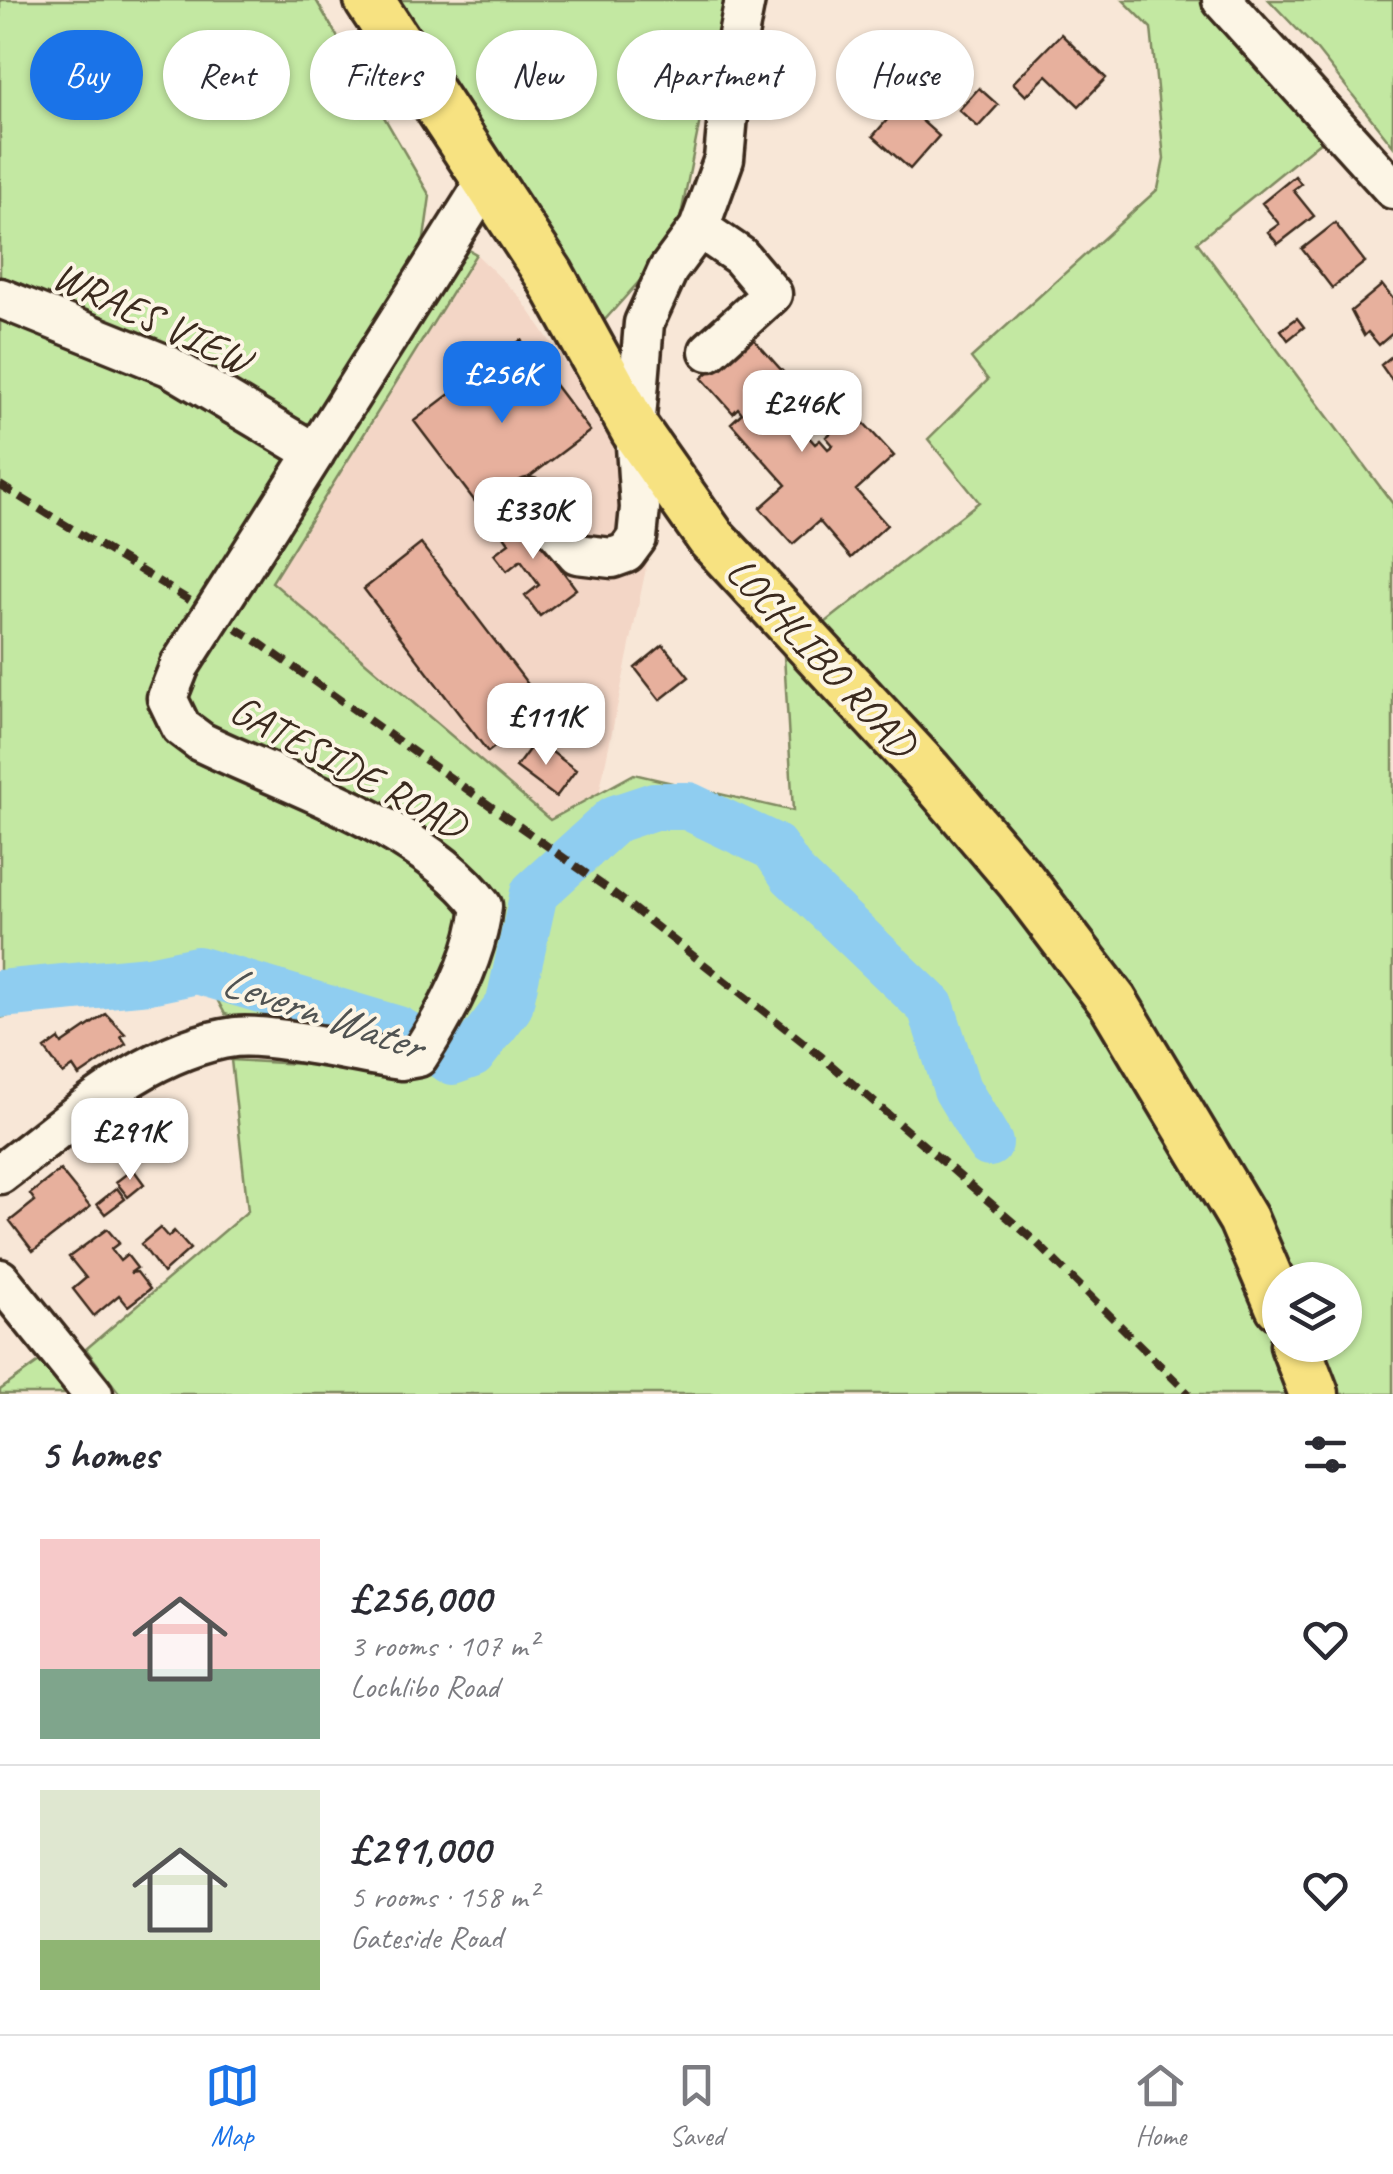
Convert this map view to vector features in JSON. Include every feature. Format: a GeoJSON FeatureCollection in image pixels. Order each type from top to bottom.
{"type":"FeatureCollection","features":[{"type":"Feature","properties":{"kind":"main road","name":"LOCHLIBO ROAD"},"geometry":{"type":"LineString","coordinates":[[369,0],[489,177],[550,274],[635,430],[711,538],[928,772],[1020,882],[1112,1002],[1243,1219],[1262,1264]]}},
{"type":"Feature","properties":{"kind":"main road"},"geometry":{"type":"LineString","coordinates":[[1301,1362],[1314,1394]]}},
{"type":"Feature","properties":{"kind":"street"},"geometry":{"type":"LineString","coordinates":[[530,499],[577,554],[593,559],[626,553],[637,538],[640,508],[635,430],[644,323],[668,270],[700,228],[724,158],[733,61],[745,0]]}},
{"type":"Feature","properties":{"kind":"street"},"geometry":{"type":"LineString","coordinates":[[1222,0],[1393,189]]}},
{"type":"Feature","properties":{"kind":"street","name":"GATESIDE ROAD"},"geometry":{"type":"LineString","coordinates":[[0,1174],[120,1086],[184,1048],[238,1037],[401,1060],[427,1043],[479,934],[482,906],[461,878],[408,840],[200,742],[181,727],[167,698],[180,664],[489,177]]}},
{"type":"Feature","properties":{"kind":"street"},"geometry":{"type":"LineString","coordinates":[[700,228],[740,256],[783,307],[709,352]]}},
{"type":"Feature","properties":{"kind":"street","name":"WRAES VIEW"},"geometry":{"type":"LineString","coordinates":[[0,298],[170,366],[315,454]]}},
{"type":"Feature","properties":{"kind":"street"},"geometry":{"type":"LineString","coordinates":[[0,1279],[93,1394]]}},
{"type":"Feature","properties":{"kind":"shaded area"},"geometry":{"type":"Polygon","coordinates":[[[476,254],[519,296],[660,501],[599,794],[550,820],[272,582],[476,254]]]}},
{"type":"Feature","properties":{"kind":"green space"},"geometry":{"type":"Polygon","coordinates":[[[0,0],[316,0],[333,30],[310,30],[310,120],[386,120],[430,196],[423,246],[320,410],[340,428],[460,245],[476,254],[272,582],[550,820],[634,774],[793,811],[784,655],[979,502],[928,439],[988,380],[971,358],[1158,189],[1164,159],[1151,28],[1123,0],[1208,0],[1327,136],[1197,242],[1393,504],[1393,1394],[120,1394],[86,1349],[248,1211],[231,1060],[336,1066],[318,1041],[225,1014],[202,972],[0,1018],[0,0]]]}},
{"type":"Feature","properties":{"kind":"green space"},"geometry":{"type":"Polygon","coordinates":[[[397,0],[724,0],[718,30],[617,30],[617,120],[700,120],[676,240],[595,331],[456,99],[456,30],[415,30],[397,0]]]}},
{"type":"Feature","properties":{"kind":"green space"},"geometry":{"type":"Polygon","coordinates":[[[1269,0],[1393,0],[1393,146],[1317,50],[1269,0]]]}},
{"type":"Feature","properties":{"kind":"green space"},"geometry":{"type":"Polygon","coordinates":[[[42,1360],[65,1394],[0,1394],[0,1390],[42,1360]]]}},
{"type":"Feature","properties":{"kind":"building"},"geometry":{"type":"Polygon","coordinates":[[[1061,34],[1106,78],[1079,106],[1047,75],[1026,96],[1013,83],[1061,34]]]}},
{"type":"Feature","properties":{"kind":"building"},"geometry":{"type":"Polygon","coordinates":[[[979,88],[998,105],[978,127],[970,120],[974,120],[974,94],[979,88]]]}},
{"type":"Feature","properties":{"kind":"building"},"geometry":{"type":"Polygon","coordinates":[[[887,120],[921,120],[939,136],[910,169],[873,136],[887,120]]]}},
{"type":"Feature","properties":{"kind":"building"},"geometry":{"type":"Polygon","coordinates":[[[1295,176],[1301,184],[1293,190],[1314,216],[1278,244],[1268,232],[1279,224],[1262,203],[1295,176]]]}},
{"type":"Feature","properties":{"kind":"building"},"geometry":{"type":"Polygon","coordinates":[[[1335,223],[1365,262],[1332,288],[1302,249],[1335,223]]]}},
{"type":"Feature","properties":{"kind":"building"},"geometry":{"type":"Polygon","coordinates":[[[1382,285],[1393,299],[1393,333],[1379,345],[1368,332],[1364,336],[1351,311],[1382,285]]]}},
{"type":"Feature","properties":{"kind":"building"},"geometry":{"type":"Polygon","coordinates":[[[1297,318],[1304,327],[1288,340],[1281,330],[1297,318]]]}},
{"type":"Feature","properties":{"kind":"building"},"geometry":{"type":"Polygon","coordinates":[[[750,335],[783,372],[761,391],[764,395],[768,391],[815,444],[820,440],[828,449],[833,445],[826,437],[847,419],[854,426],[861,420],[894,456],[856,490],[887,525],[851,558],[819,521],[793,544],[760,508],[786,485],[731,423],[742,413],[738,408],[733,413],[702,378],[750,335]]]}},
{"type":"Feature","properties":{"kind":"building"},"geometry":{"type":"Polygon","coordinates":[[[521,340],[590,431],[483,512],[414,421],[521,340]]]}},
{"type":"Feature","properties":{"kind":"building"},"geometry":{"type":"Polygon","coordinates":[[[1393,355],[1393,382],[1381,365],[1393,355]]]}},
{"type":"Feature","properties":{"kind":"building"},"geometry":{"type":"Polygon","coordinates":[[[516,508],[576,589],[540,616],[525,596],[539,585],[521,560],[507,571],[494,554],[509,543],[495,523],[516,508]]]}},
{"type":"Feature","properties":{"kind":"building"},"geometry":{"type":"Polygon","coordinates":[[[421,544],[546,708],[488,752],[364,589],[421,544]]]}},
{"type":"Feature","properties":{"kind":"building"},"geometry":{"type":"Polygon","coordinates":[[[663,645],[689,677],[660,700],[635,668],[663,645]]]}},
{"type":"Feature","properties":{"kind":"building"},"geometry":{"type":"Polygon","coordinates":[[[536,740],[576,770],[556,797],[516,767],[536,740]]]}},
{"type":"Feature","properties":{"kind":"building"},"geometry":{"type":"Polygon","coordinates":[[[106,1014],[125,1034],[121,1036],[126,1044],[79,1076],[73,1067],[63,1074],[45,1049],[59,1039],[62,1044],[106,1014]]]}},
{"type":"Feature","properties":{"kind":"building"},"geometry":{"type":"Polygon","coordinates":[[[133,1169],[144,1184],[128,1197],[116,1182],[133,1169]]]}},
{"type":"Feature","properties":{"kind":"building"},"geometry":{"type":"Polygon","coordinates":[[[60,1170],[90,1207],[33,1251],[10,1221],[35,1201],[30,1194],[60,1170]]]}},
{"type":"Feature","properties":{"kind":"building"},"geometry":{"type":"Polygon","coordinates":[[[117,1188],[125,1199],[105,1214],[97,1204],[117,1188]]]}},
{"type":"Feature","properties":{"kind":"building"},"geometry":{"type":"Polygon","coordinates":[[[160,1228],[168,1237],[174,1231],[190,1249],[163,1273],[141,1244],[160,1228]]]}},
{"type":"Feature","properties":{"kind":"building"},"geometry":{"type":"Polygon","coordinates":[[[107,1229],[119,1243],[111,1249],[120,1261],[127,1255],[137,1268],[130,1273],[137,1272],[150,1289],[128,1306],[119,1295],[94,1316],[73,1289],[86,1278],[69,1257],[107,1229]]]}},
{"type":"Feature","properties":{"kind":"waterway","name":"Levern Water"},"geometry":{"type":"LineString","coordinates":[[0,994],[149,980],[197,970],[398,1030],[452,1061],[472,1054],[509,1006],[534,893],[615,819],[654,806],[688,806],[774,847],[793,875],[931,1007],[957,1089],[989,1143]]}},
{"type":"Feature","properties":{"kind":"railway"},"geometry":{"type":"LineString","coordinates":[[0,485],[258,642],[611,891],[822,1057],[1037,1243],[1189,1394]]}}]}
